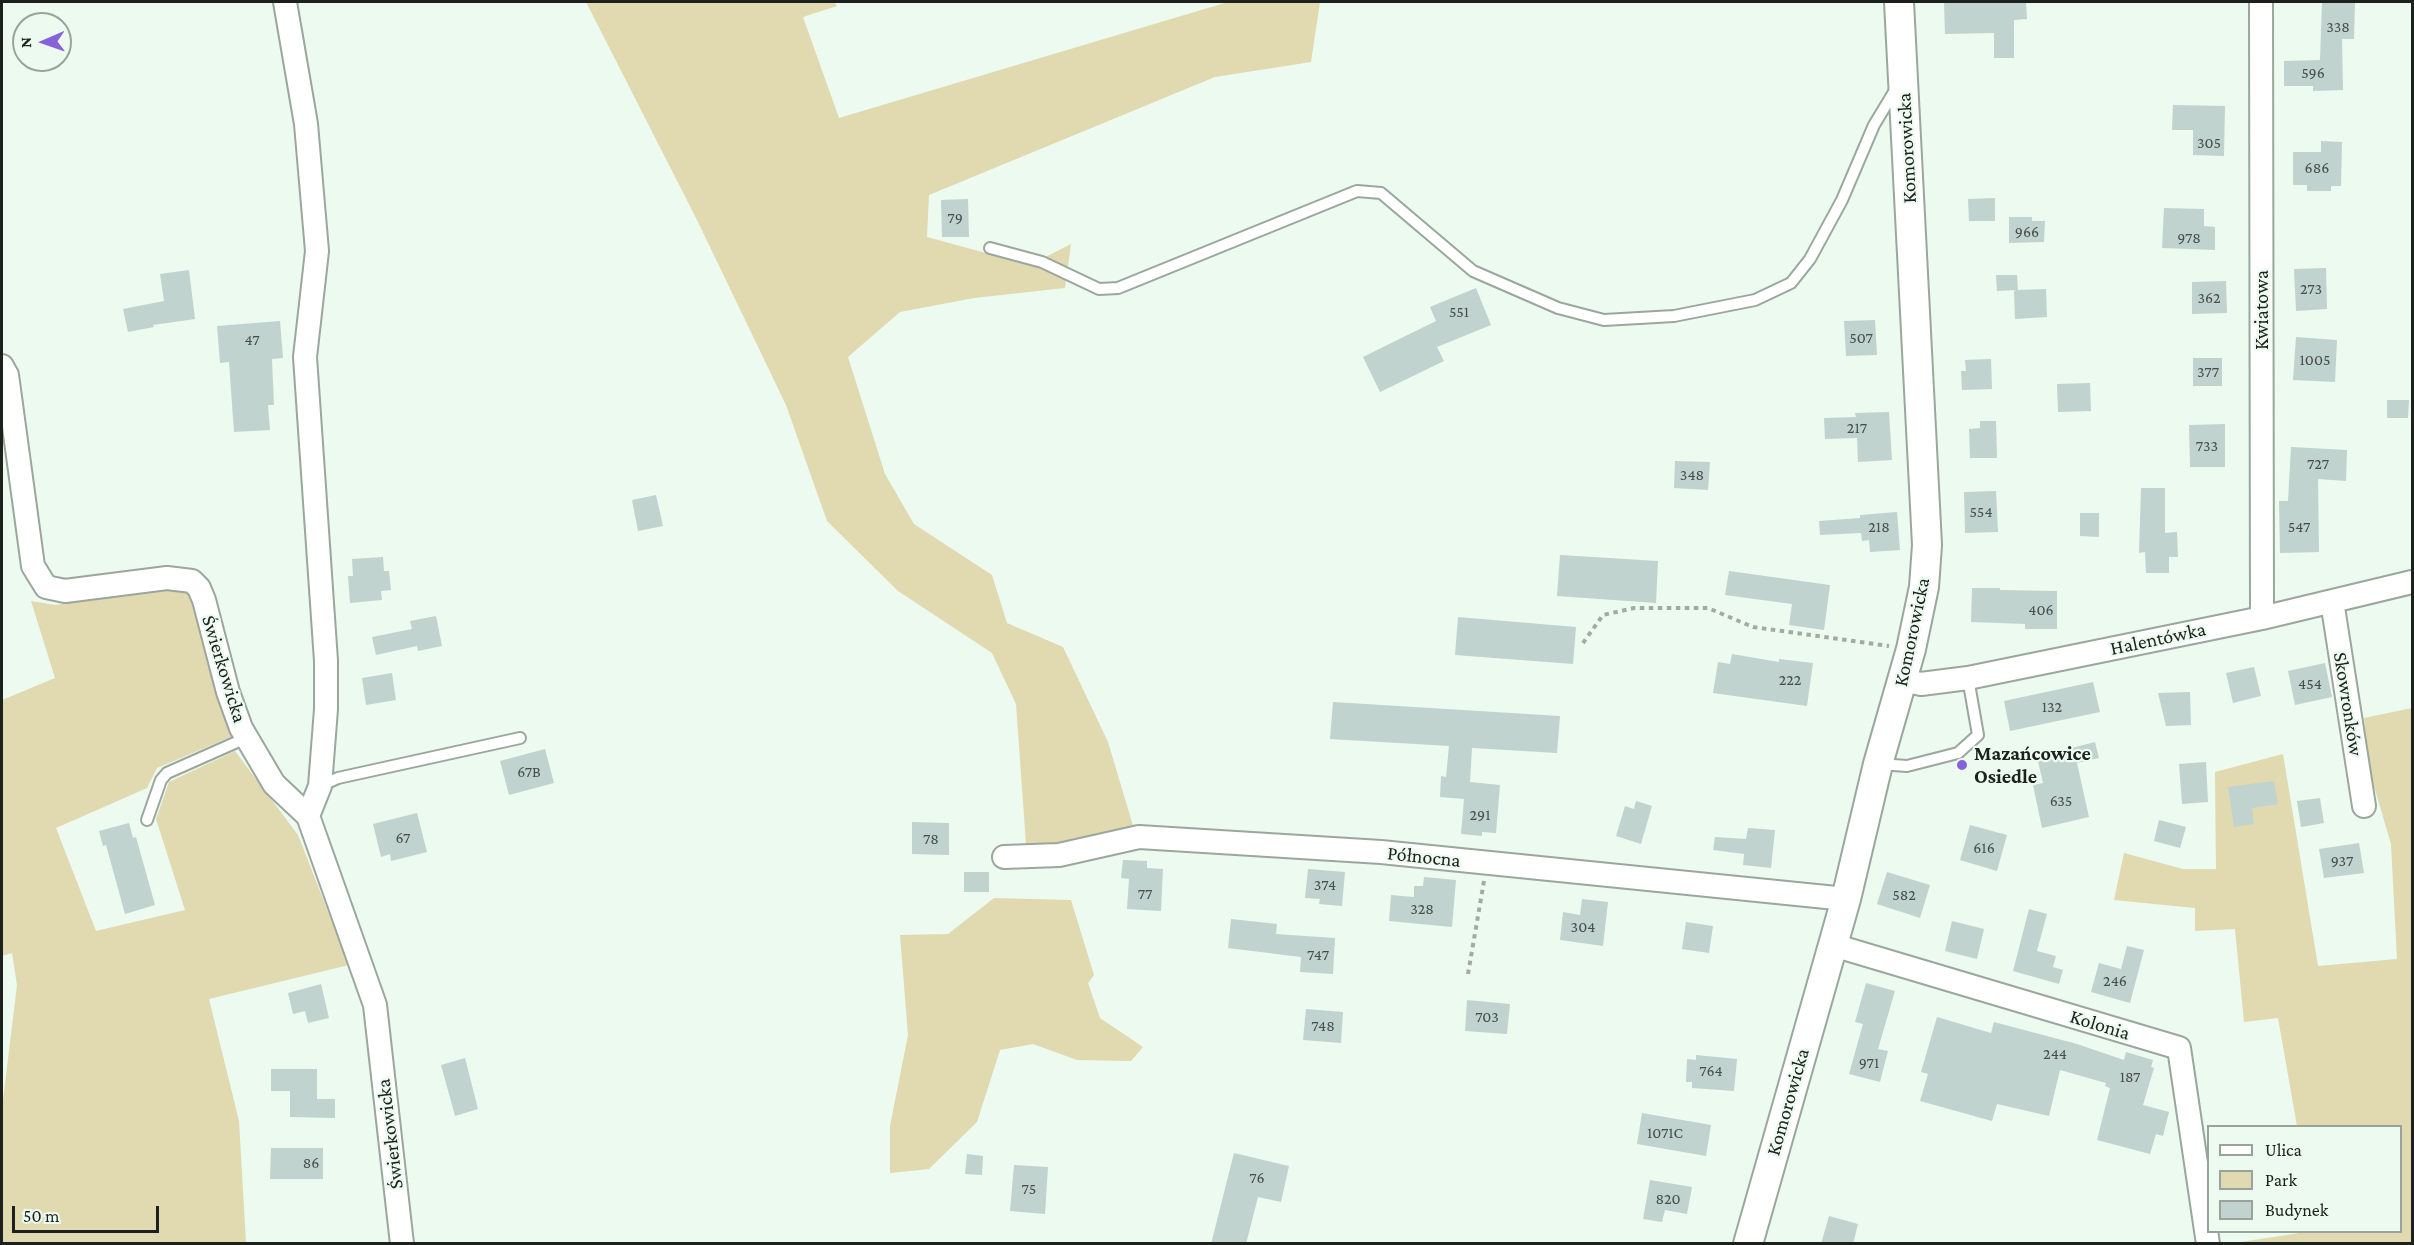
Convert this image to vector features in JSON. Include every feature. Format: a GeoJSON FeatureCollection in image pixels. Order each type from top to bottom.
{"type":"FeatureCollection","features":[{"type":"Feature","properties":{"kind":"street"},"geometry":{"type":"LineString","coordinates":[[285,2],[306,124],[317,251],[305,357],[326,661],[326,709],[320,786],[308,816]]}},
{"type":"Feature","properties":{"kind":"street","name":"Komorowicka"},"geometry":{"type":"LineString","coordinates":[[1748,1244],[1846,899],[1878,764],[1911,649],[1924,588],[1927,545],[1899,2]]}},
{"type":"Feature","properties":{"kind":"street","name":"Kwiatowa"},"geometry":{"type":"LineString","coordinates":[[2261,2],[2262,618]]}},
{"type":"Feature","properties":{"kind":"street","name":"Świerkowicka"},"geometry":{"type":"LineString","coordinates":[[2,366],[7,375],[33,566],[46,587],[65,591],[167,578],[192,581],[199,588],[204,600],[228,692],[246,738],[274,784],[308,816],[375,1005],[402,1244]]}},
{"type":"Feature","properties":{"kind":"street","name":"Halentówka"},"geometry":{"type":"LineString","coordinates":[[1902,680],[1921,684],[1968,678],[2262,618],[2412,582]]}},
{"type":"Feature","properties":{"kind":"street","name":"Skowronków"},"geometry":{"type":"LineString","coordinates":[[2332,601],[2364,806]]}},
{"type":"Feature","properties":{"kind":"street","name":"Północna"},"geometry":{"type":"LineString","coordinates":[[1004,857],[1059,855],[1139,837],[1381,852],[1846,899]]}},
{"type":"Feature","properties":{"kind":"street","name":"Kolonia"},"geometry":{"type":"LineString","coordinates":[[1833,945],[2178,1048],[2208,1244]]}},
{"type":"Feature","properties":{"kind":"lane"},"geometry":{"type":"LineString","coordinates":[[990,248],[1042,262],[1099,289],[1118,288],[1357,191],[1370,190],[1381,193],[1473,271],[1558,308],[1604,320],[1674,316],[1755,300],[1791,283],[1810,259],[1837,210],[1874,125],[1904,76]]}},
{"type":"Feature","properties":{"kind":"lane"},"geometry":{"type":"LineString","coordinates":[[1878,764],[1907,766],[1958,753],[1978,735],[1968,678]]}},
{"type":"Feature","properties":{"kind":"lane"},"geometry":{"type":"LineString","coordinates":[[147,820],[161,780],[167,773],[246,738]]}},
{"type":"Feature","properties":{"kind":"lane"},"geometry":{"type":"LineString","coordinates":[[320,786],[338,778],[520,738]]}},
{"type":"Feature","properties":{"kind":"path"},"geometry":{"type":"LineString","coordinates":[[1583,644],[1603,615],[1634,608],[1708,608],[1753,627],[1911,649]]}},
{"type":"Feature","properties":{"kind":"path"},"geometry":{"type":"LineString","coordinates":[[1468,974],[1488,863]]}},
{"type":"Feature","properties":{"kind":"green space"},"geometry":{"type":"Polygon","coordinates":[[[586,2],[834,2],[837,6],[803,17],[839,118],[1228,2],[1320,2],[1311,62],[1215,77],[929,195],[927,237],[1030,265],[1071,244],[1065,288],[974,298],[900,312],[848,357],[885,474],[914,524],[992,575],[1007,623],[1063,647],[1108,742],[1134,829],[1061,845],[1026,844],[1016,704],[992,653],[898,591],[827,521],[786,405],[697,220],[586,2]]]}},
{"type":"Feature","properties":{"kind":"green space"},"geometry":{"type":"Polygon","coordinates":[[[169,587],[186,592],[198,612],[233,736],[157,768],[147,788],[56,828],[96,931],[185,910],[156,819],[169,782],[235,751],[298,835],[349,965],[209,999],[239,1121],[246,1243],[2,1243],[2,1108],[17,985],[12,953],[2,956],[2,700],[55,678],[31,601],[55,605],[169,587]]]}},
{"type":"Feature","properties":{"kind":"green space"},"geometry":{"type":"Polygon","coordinates":[[[2412,708],[2412,1243],[2234,1243],[2299,1233],[2402,1233],[2402,1125],[2297,1125],[2278,1018],[2244,1022],[2235,929],[2195,931],[2195,908],[2114,900],[2124,853],[2183,869],[2216,869],[2215,772],[2283,754],[2318,966],[2397,959],[2391,844],[2368,766],[2364,718],[2412,708]]]}},
{"type":"Feature","properties":{"kind":"green space"},"geometry":{"type":"Polygon","coordinates":[[[994,898],[1071,900],[1094,975],[1088,983],[1100,1018],[1143,1047],[1131,1061],[1077,1060],[1033,1044],[1000,1050],[977,1122],[929,1169],[890,1173],[890,1126],[908,1035],[900,935],[948,934],[994,898]]]}},
{"type":"Feature","properties":{"kind":"building"},"geometry":{"type":"Polygon","coordinates":[[[1944,2],[2026,2],[2027,19],[2014,20],[2014,58],[1994,58],[1994,33],[1945,34],[1944,2]]]}},
{"type":"Feature","properties":{"kind":"building"},"geometry":{"type":"Polygon","coordinates":[[[2322,2],[2355,2],[2354,39],[2342,39],[2343,90],[2313,91],[2313,86],[2284,86],[2284,61],[2320,60],[2322,2]]]}},
{"type":"Feature","properties":{"kind":"building"},"geometry":{"type":"Polygon","coordinates":[[[2173,105],[2225,106],[2224,156],[2193,155],[2193,130],[2172,130],[2173,105]]]}},
{"type":"Feature","properties":{"kind":"building"},"geometry":{"type":"Polygon","coordinates":[[[2321,141],[2342,142],[2341,186],[2331,186],[2331,191],[2307,191],[2307,185],[2293,185],[2293,152],[2321,152],[2321,141]]]}},
{"type":"Feature","properties":{"kind":"building"},"geometry":{"type":"Polygon","coordinates":[[[1995,198],[1995,221],[1969,221],[1968,199],[1995,198]]]}},
{"type":"Feature","properties":{"kind":"building"},"geometry":{"type":"Polygon","coordinates":[[[968,199],[969,237],[942,237],[941,200],[968,199]]]}},
{"type":"Feature","properties":{"kind":"building"},"geometry":{"type":"Polygon","coordinates":[[[2164,208],[2204,209],[2204,226],[2215,227],[2215,250],[2162,248],[2164,208]]]}},
{"type":"Feature","properties":{"kind":"building"},"geometry":{"type":"Polygon","coordinates":[[[2009,217],[2032,217],[2032,221],[2045,221],[2044,242],[2009,243],[2009,217]]]}},
{"type":"Feature","properties":{"kind":"building"},"geometry":{"type":"Polygon","coordinates":[[[2326,268],[2327,309],[2296,311],[2294,269],[2326,268]]]}},
{"type":"Feature","properties":{"kind":"building"},"geometry":{"type":"Polygon","coordinates":[[[189,270],[195,319],[153,325],[154,327],[128,332],[123,309],[164,301],[160,274],[189,270]]]}},
{"type":"Feature","properties":{"kind":"building"},"geometry":{"type":"Polygon","coordinates":[[[1996,275],[2017,275],[2018,290],[2046,289],[2047,317],[2015,319],[2014,291],[2016,290],[1997,291],[1996,275]]]}},
{"type":"Feature","properties":{"kind":"building"},"geometry":{"type":"Polygon","coordinates":[[[2226,281],[2227,313],[2192,314],[2192,282],[2226,281]]]}},
{"type":"Feature","properties":{"kind":"building"},"geometry":{"type":"Polygon","coordinates":[[[1476,288],[1491,325],[1437,347],[1444,361],[1380,392],[1363,357],[1436,321],[1430,307],[1476,288]]]}},
{"type":"Feature","properties":{"kind":"building"},"geometry":{"type":"Polygon","coordinates":[[[1875,320],[1877,355],[1846,356],[1844,321],[1875,320]]]}},
{"type":"Feature","properties":{"kind":"building"},"geometry":{"type":"Polygon","coordinates":[[[280,321],[283,358],[272,359],[274,405],[268,405],[270,430],[234,432],[229,362],[220,363],[217,326],[280,321]]]}},
{"type":"Feature","properties":{"kind":"building"},"geometry":{"type":"Polygon","coordinates":[[[2296,337],[2337,340],[2335,382],[2293,380],[2296,337]]]}},
{"type":"Feature","properties":{"kind":"building"},"geometry":{"type":"Polygon","coordinates":[[[2193,358],[2222,358],[2222,386],[2193,386],[2193,358]]]}},
{"type":"Feature","properties":{"kind":"building"},"geometry":{"type":"Polygon","coordinates":[[[1991,359],[1992,389],[1962,390],[1961,371],[1966,371],[1965,360],[1991,359]]]}},
{"type":"Feature","properties":{"kind":"building"},"geometry":{"type":"Polygon","coordinates":[[[2090,383],[2091,411],[2058,412],[2057,384],[2090,383]]]}},
{"type":"Feature","properties":{"kind":"building"},"geometry":{"type":"Polygon","coordinates":[[[2387,400],[2409,400],[2408,418],[2387,418],[2387,400]]]}},
{"type":"Feature","properties":{"kind":"building"},"geometry":{"type":"Polygon","coordinates":[[[1889,412],[1892,460],[1858,462],[1857,438],[1825,439],[1824,418],[1856,417],[1855,413],[1889,412]]]}},
{"type":"Feature","properties":{"kind":"building"},"geometry":{"type":"Polygon","coordinates":[[[1980,421],[1996,421],[1997,458],[1970,458],[1969,429],[1980,428],[1980,421]]]}},
{"type":"Feature","properties":{"kind":"building"},"geometry":{"type":"Polygon","coordinates":[[[2225,424],[2225,467],[2190,467],[2189,425],[2225,424]]]}},
{"type":"Feature","properties":{"kind":"building"},"geometry":{"type":"Polygon","coordinates":[[[2291,447],[2347,450],[2346,481],[2318,479],[2319,552],[2280,553],[2279,501],[2288,501],[2291,447]]]}},
{"type":"Feature","properties":{"kind":"building"},"geometry":{"type":"Polygon","coordinates":[[[1675,461],[1710,462],[1708,490],[1674,488],[1675,461]]]}},
{"type":"Feature","properties":{"kind":"building"},"geometry":{"type":"Polygon","coordinates":[[[2141,488],[2165,488],[2165,533],[2177,532],[2178,557],[2169,557],[2169,573],[2146,573],[2145,552],[2139,553],[2141,488]]]}},
{"type":"Feature","properties":{"kind":"building"},"geometry":{"type":"Polygon","coordinates":[[[1996,491],[1998,532],[1965,533],[1964,492],[1996,491]]]}},
{"type":"Feature","properties":{"kind":"building"},"geometry":{"type":"Polygon","coordinates":[[[656,495],[663,526],[638,531],[632,500],[656,495]]]}},
{"type":"Feature","properties":{"kind":"building"},"geometry":{"type":"Polygon","coordinates":[[[1897,512],[1900,550],[1870,552],[1869,540],[1862,541],[1861,533],[1820,535],[1819,521],[1897,512]]]}},
{"type":"Feature","properties":{"kind":"building"},"geometry":{"type":"Polygon","coordinates":[[[2080,513],[2099,513],[2099,537],[2080,536],[2080,513]]]}},
{"type":"Feature","properties":{"kind":"building"},"geometry":{"type":"Polygon","coordinates":[[[1560,555],[1658,561],[1656,603],[1557,596],[1560,555]]]}},
{"type":"Feature","properties":{"kind":"building"},"geometry":{"type":"Polygon","coordinates":[[[383,557],[384,571],[389,571],[391,590],[381,591],[382,600],[350,603],[348,576],[353,576],[352,559],[383,557]]]}},
{"type":"Feature","properties":{"kind":"building"},"geometry":{"type":"Polygon","coordinates":[[[1729,571],[1830,585],[1824,630],[1789,625],[1792,604],[1725,595],[1729,571]]]}},
{"type":"Feature","properties":{"kind":"building"},"geometry":{"type":"Polygon","coordinates":[[[1972,588],[2057,591],[2057,629],[2025,629],[2025,624],[1971,622],[1972,588]]]}},
{"type":"Feature","properties":{"kind":"building"},"geometry":{"type":"Polygon","coordinates":[[[436,616],[442,646],[418,651],[417,646],[376,655],[372,637],[412,629],[410,621],[436,616]]]}},
{"type":"Feature","properties":{"kind":"building"},"geometry":{"type":"Polygon","coordinates":[[[1458,617],[1576,627],[1573,664],[1455,655],[1458,617]]]}},
{"type":"Feature","properties":{"kind":"building"},"geometry":{"type":"Polygon","coordinates":[[[1732,654],[1779,662],[1779,659],[1813,663],[1807,706],[1713,693],[1718,662],[1730,664],[1732,654]]]}},
{"type":"Feature","properties":{"kind":"building"},"geometry":{"type":"Polygon","coordinates":[[[2325,663],[2332,697],[2295,705],[2288,671],[2325,663]]]}},
{"type":"Feature","properties":{"kind":"building"},"geometry":{"type":"Polygon","coordinates":[[[2254,667],[2261,696],[2233,703],[2226,673],[2254,667]]]}},
{"type":"Feature","properties":{"kind":"building"},"geometry":{"type":"Polygon","coordinates":[[[392,673],[396,700],[366,705],[362,678],[392,673]]]}},
{"type":"Feature","properties":{"kind":"building"},"geometry":{"type":"Polygon","coordinates":[[[2093,682],[2100,712],[2010,731],[2004,701],[2093,682]]]}},
{"type":"Feature","properties":{"kind":"building"},"geometry":{"type":"Polygon","coordinates":[[[2190,692],[2191,725],[2166,726],[2158,693],[2190,692]]]}},
{"type":"Feature","properties":{"kind":"building"},"geometry":{"type":"Polygon","coordinates":[[[1333,702],[1560,716],[1557,753],[1472,748],[1470,782],[1500,785],[1496,833],[1482,832],[1482,836],[1461,834],[1464,799],[1440,797],[1441,776],[1446,777],[1449,746],[1330,739],[1333,702]]]}},
{"type":"Feature","properties":{"kind":"building"},"geometry":{"type":"Polygon","coordinates":[[[2095,742],[2099,758],[2077,763],[2089,817],[2042,828],[2033,785],[2043,783],[2037,757],[2095,742]]]}},
{"type":"Feature","properties":{"kind":"building"},"geometry":{"type":"Polygon","coordinates":[[[545,749],[554,783],[509,795],[500,761],[545,749]]]}},
{"type":"Feature","properties":{"kind":"building"},"geometry":{"type":"Polygon","coordinates":[[[2206,762],[2208,802],[2182,804],[2179,764],[2206,762]]]}},
{"type":"Feature","properties":{"kind":"building"},"geometry":{"type":"Polygon","coordinates":[[[2274,781],[2278,804],[2252,808],[2254,824],[2234,827],[2228,787],[2274,781]]]}},
{"type":"Feature","properties":{"kind":"building"},"geometry":{"type":"Polygon","coordinates":[[[2320,798],[2324,823],[2301,827],[2297,801],[2320,798]]]}},
{"type":"Feature","properties":{"kind":"building"},"geometry":{"type":"Polygon","coordinates":[[[1636,801],[1652,806],[1641,844],[1616,836],[1625,806],[1634,809],[1636,801]]]}},
{"type":"Feature","properties":{"kind":"building"},"geometry":{"type":"Polygon","coordinates":[[[417,813],[427,852],[391,861],[390,854],[381,857],[373,824],[417,813]]]}},
{"type":"Feature","properties":{"kind":"building"},"geometry":{"type":"Polygon","coordinates":[[[2159,820],[2186,827],[2180,848],[2154,841],[2159,820]]]}},
{"type":"Feature","properties":{"kind":"building"},"geometry":{"type":"Polygon","coordinates":[[[912,822],[949,823],[949,855],[912,854],[912,822]]]}},
{"type":"Feature","properties":{"kind":"building"},"geometry":{"type":"Polygon","coordinates":[[[129,823],[133,838],[136,837],[155,905],[125,914],[106,845],[103,846],[99,831],[129,823]]]}},
{"type":"Feature","properties":{"kind":"building"},"geometry":{"type":"Polygon","coordinates":[[[1970,825],[2007,835],[1997,871],[1960,860],[1970,825]]]}},
{"type":"Feature","properties":{"kind":"building"},"geometry":{"type":"Polygon","coordinates":[[[1748,828],[1775,830],[1771,868],[1743,865],[1744,854],[1713,850],[1715,837],[1746,839],[1748,828]]]}},
{"type":"Feature","properties":{"kind":"building"},"geometry":{"type":"Polygon","coordinates":[[[2359,843],[2364,873],[2324,878],[2319,849],[2359,843]]]}},
{"type":"Feature","properties":{"kind":"building"},"geometry":{"type":"Polygon","coordinates":[[[1123,860],[1147,861],[1147,868],[1163,869],[1161,911],[1127,909],[1129,879],[1121,878],[1123,860]]]}},
{"type":"Feature","properties":{"kind":"building"},"geometry":{"type":"Polygon","coordinates":[[[1308,869],[1345,872],[1342,906],[1319,904],[1320,899],[1305,898],[1308,869]]]}},
{"type":"Feature","properties":{"kind":"building"},"geometry":{"type":"Polygon","coordinates":[[[964,872],[989,872],[989,892],[964,892],[964,872]]]}},
{"type":"Feature","properties":{"kind":"building"},"geometry":{"type":"Polygon","coordinates":[[[1887,872],[1930,885],[1920,918],[1877,904],[1887,872]]]}},
{"type":"Feature","properties":{"kind":"building"},"geometry":{"type":"Polygon","coordinates":[[[1424,877],[1456,880],[1452,927],[1389,921],[1391,895],[1414,897],[1414,886],[1423,886],[1424,877]]]}},
{"type":"Feature","properties":{"kind":"building"},"geometry":{"type":"Polygon","coordinates":[[[1582,899],[1608,902],[1603,946],[1560,940],[1563,912],[1580,915],[1582,899]]]}},
{"type":"Feature","properties":{"kind":"building"},"geometry":{"type":"Polygon","coordinates":[[[2029,909],[2047,914],[2037,951],[2056,956],[2053,967],[2063,970],[2059,984],[2013,971],[2029,909]]]}},
{"type":"Feature","properties":{"kind":"building"},"geometry":{"type":"Polygon","coordinates":[[[1231,919],[1277,924],[1276,934],[1335,938],[1333,974],[1300,972],[1301,957],[1228,948],[1231,919]]]}},
{"type":"Feature","properties":{"kind":"building"},"geometry":{"type":"Polygon","coordinates":[[[1952,921],[1984,929],[1977,959],[1945,951],[1952,921]]]}},
{"type":"Feature","properties":{"kind":"building"},"geometry":{"type":"Polygon","coordinates":[[[1686,922],[1713,926],[1709,953],[1682,949],[1686,922]]]}},
{"type":"Feature","properties":{"kind":"building"},"geometry":{"type":"Polygon","coordinates":[[[2127,946],[2144,950],[2130,1003],[2091,992],[2099,963],[2121,969],[2127,946]]]}},
{"type":"Feature","properties":{"kind":"building"},"geometry":{"type":"Polygon","coordinates":[[[1866,983],[1895,991],[1878,1049],[1888,1051],[1880,1082],[1849,1074],[1863,1024],[1855,1022],[1866,983]]]}},
{"type":"Feature","properties":{"kind":"building"},"geometry":{"type":"Polygon","coordinates":[[[321,984],[329,1018],[308,1023],[305,1011],[293,1014],[288,993],[321,984]]]}},
{"type":"Feature","properties":{"kind":"building"},"geometry":{"type":"Polygon","coordinates":[[[1467,1000],[1510,1004],[1507,1034],[1465,1031],[1467,1000]]]}},
{"type":"Feature","properties":{"kind":"building"},"geometry":{"type":"Polygon","coordinates":[[[1306,1009],[1343,1012],[1341,1043],[1303,1040],[1306,1009]]]}},
{"type":"Feature","properties":{"kind":"building"},"geometry":{"type":"Polygon","coordinates":[[[1937,1017],[1991,1033],[1994,1022],[2077,1044],[2124,1060],[2126,1052],[2153,1060],[2151,1067],[2154,1068],[2143,1105],[2169,1112],[2163,1136],[2156,1134],[2150,1154],[2097,1140],[2110,1088],[2105,1086],[2106,1083],[2060,1070],[2049,1116],[1997,1104],[1992,1121],[1920,1101],[1928,1074],[1921,1072],[1937,1017]]]}},
{"type":"Feature","properties":{"kind":"building"},"geometry":{"type":"Polygon","coordinates":[[[1696,1055],[1737,1059],[1734,1091],[1692,1088],[1692,1082],[1686,1082],[1687,1059],[1696,1060],[1696,1055]]]}},
{"type":"Feature","properties":{"kind":"building"},"geometry":{"type":"Polygon","coordinates":[[[465,1058],[478,1109],[455,1116],[441,1065],[465,1058]]]}},
{"type":"Feature","properties":{"kind":"building"},"geometry":{"type":"Polygon","coordinates":[[[271,1069],[317,1069],[317,1099],[335,1099],[335,1118],[290,1117],[290,1091],[271,1091],[271,1069]]]}},
{"type":"Feature","properties":{"kind":"building"},"geometry":{"type":"Polygon","coordinates":[[[1642,1113],[1711,1125],[1706,1156],[1637,1144],[1642,1113]]]}},
{"type":"Feature","properties":{"kind":"building"},"geometry":{"type":"Polygon","coordinates":[[[271,1148],[323,1148],[323,1179],[270,1179],[271,1148]]]}},
{"type":"Feature","properties":{"kind":"building"},"geometry":{"type":"Polygon","coordinates":[[[1234,1153],[1289,1166],[1281,1202],[1258,1197],[1246,1244],[1211,1244],[1234,1153]]]}},
{"type":"Feature","properties":{"kind":"building"},"geometry":{"type":"Polygon","coordinates":[[[967,1154],[983,1156],[982,1175],[965,1174],[967,1154]]]}},
{"type":"Feature","properties":{"kind":"building"},"geometry":{"type":"Polygon","coordinates":[[[1014,1165],[1048,1167],[1045,1214],[1010,1211],[1014,1165]]]}},
{"type":"Feature","properties":{"kind":"building"},"geometry":{"type":"Polygon","coordinates":[[[1650,1180],[1692,1187],[1687,1214],[1665,1210],[1662,1222],[1643,1219],[1650,1180]]]}},
{"type":"Feature","properties":{"kind":"building"},"geometry":{"type":"Polygon","coordinates":[[[1829,1216],[1858,1224],[1853,1244],[1821,1244],[1829,1216]]]}},
{"type":"Feature","properties":{"kind":"place","name":"Mazańcowice Osiedle"},"geometry":{"type":"Point","coordinates":[1962,765]}}]}
